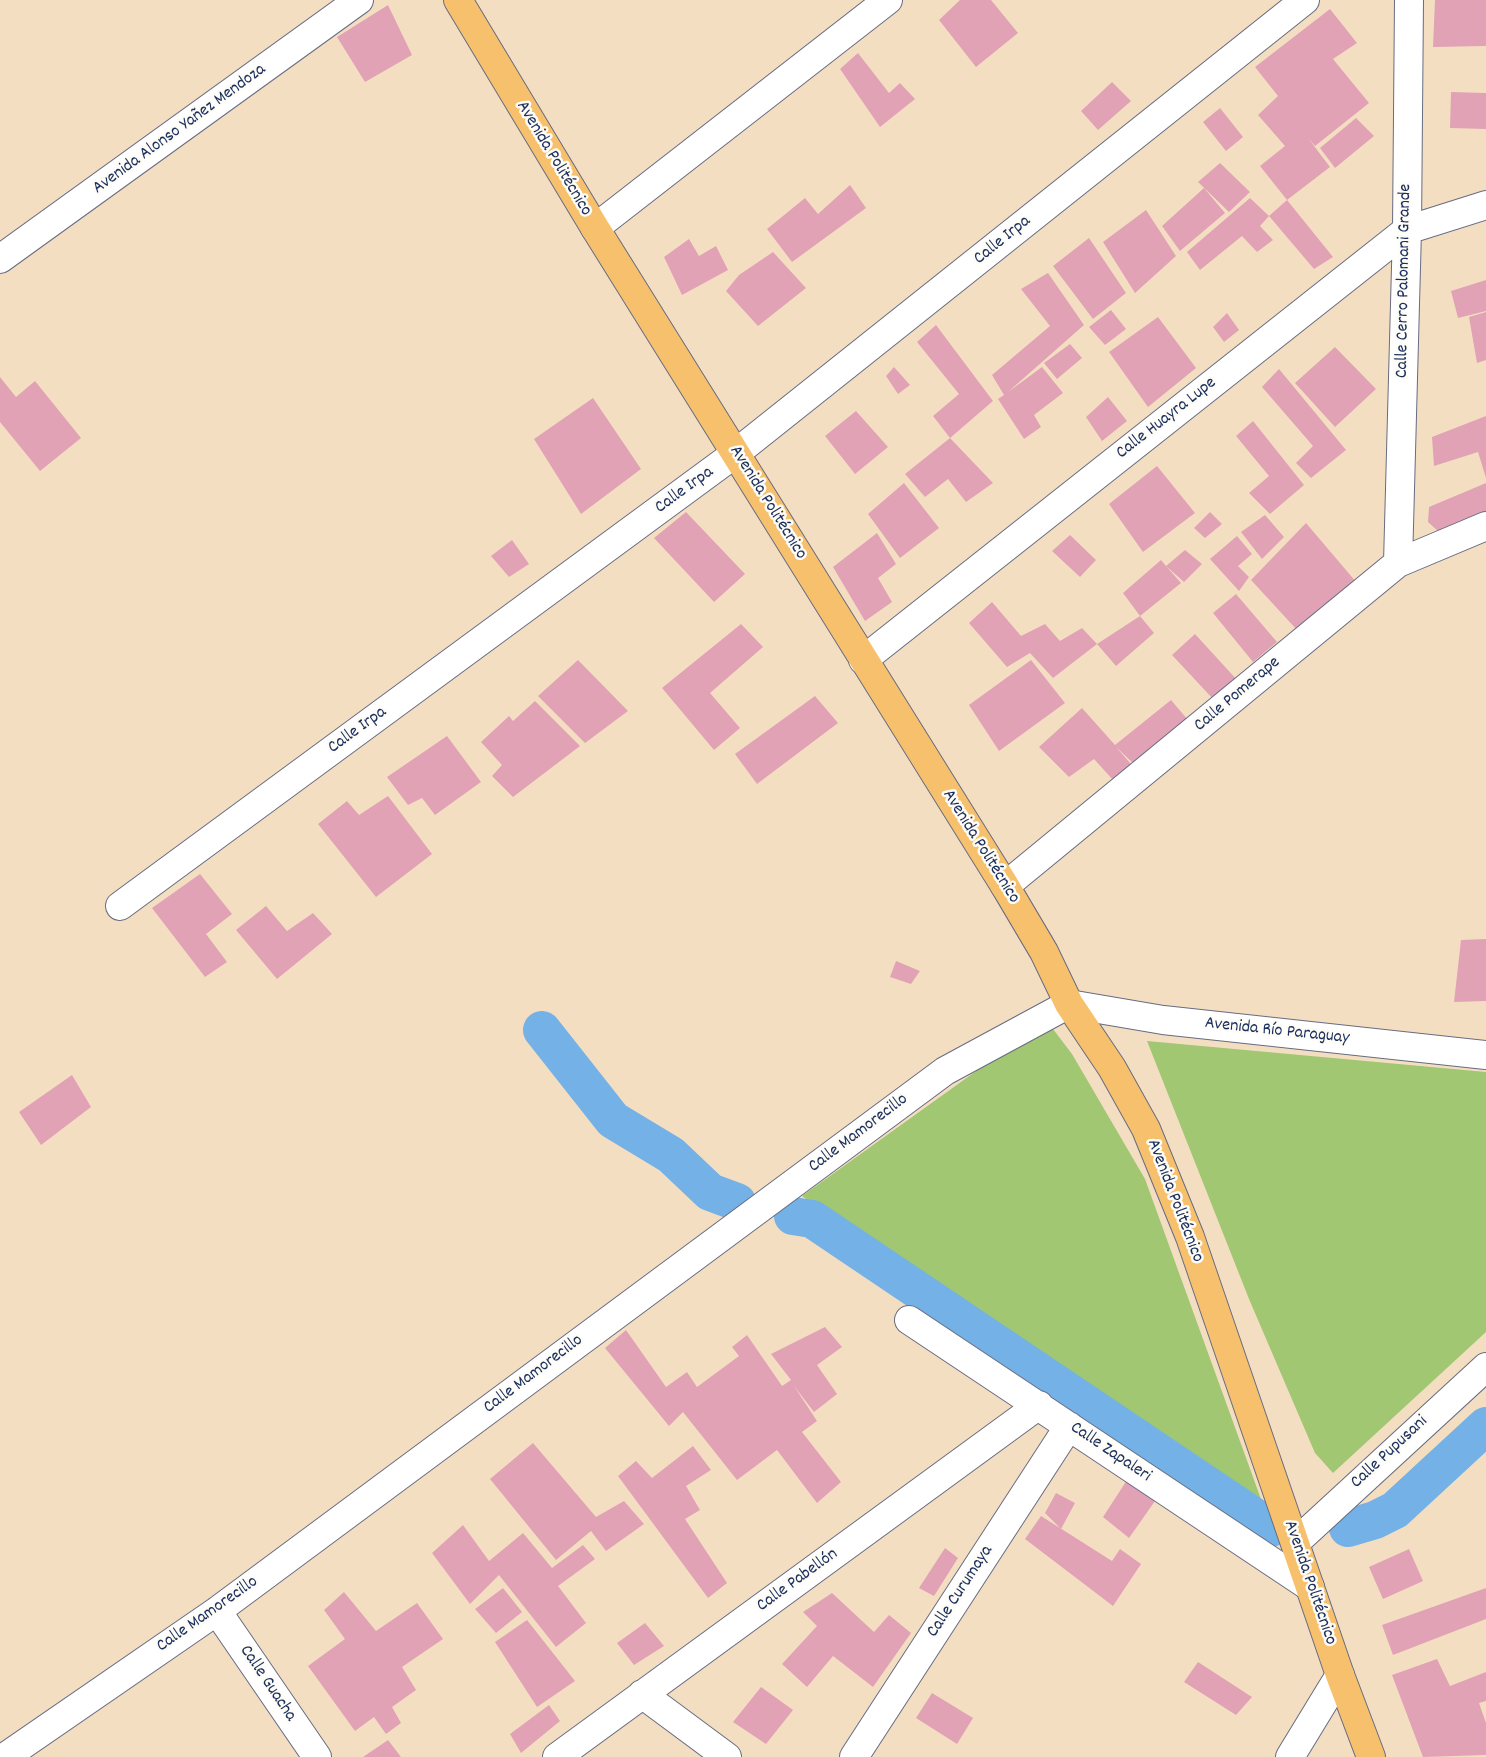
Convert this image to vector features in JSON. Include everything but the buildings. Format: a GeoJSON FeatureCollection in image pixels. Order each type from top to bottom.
{"type":"FeatureCollection","features":[{"type":"Feature","properties":{"kind":"main road","name":"Avenida Politécnico"},"geometry":{"type":"LineString","coordinates":[[458,0],[595,228],[1005,886],[1044,952],[1069,1004],[1112,1068],[1146,1129],[1190,1238],[1296,1542],[1340,1675],[1371,1757]]}},
{"type":"Feature","properties":{"kind":"street","name":"Avenida Alonso Yañez Mendoza"},"geometry":{"type":"LineString","coordinates":[[0,259],[359,0]]}},
{"type":"Feature","properties":{"kind":"street"},"geometry":{"type":"LineString","coordinates":[[595,228],[888,0]]}},
{"type":"Feature","properties":{"kind":"street","name":"Calle Irpa"},"geometry":{"type":"LineString","coordinates":[[120,906],[736,453],[1305,0]]}},
{"type":"Feature","properties":{"kind":"street","name":"Calle Cerro Palomani Grande"},"geometry":{"type":"LineString","coordinates":[[1398,563],[1407,230],[1409,0]]}},
{"type":"Feature","properties":{"kind":"street","name":"Calle Huayra Lupe"},"geometry":{"type":"LineString","coordinates":[[863,660],[1407,230],[1486,205]]}},
{"type":"Feature","properties":{"kind":"street","name":"Calle Pomerape"},"geometry":{"type":"LineString","coordinates":[[1005,886],[1398,563],[1486,526]]}},
{"type":"Feature","properties":{"kind":"street","name":"Avenida Río Paraguay"},"geometry":{"type":"LineString","coordinates":[[1069,1004],[1164,1020],[1486,1055]]}},
{"type":"Feature","properties":{"kind":"street","name":"Calle Mamorecillo"},"geometry":{"type":"LineString","coordinates":[[5,1757],[217,1611],[945,1071],[1069,1004]]}},
{"type":"Feature","properties":{"kind":"street","name":"Calle Zapaleri"},"geometry":{"type":"LineString","coordinates":[[909,1320],[1310,1587]]}},
{"type":"Feature","properties":{"kind":"street","name":"Calle Pupusani"},"geometry":{"type":"LineString","coordinates":[[1296,1542],[1486,1366]]}},
{"type":"Feature","properties":{"kind":"street","name":"Calle Pabellón"},"geometry":{"type":"LineString","coordinates":[[557,1757],[1039,1406]]}},
{"type":"Feature","properties":{"kind":"street","name":"Calle Curumaya"},"geometry":{"type":"LineString","coordinates":[[854,1757],[1069,1426]]}},
{"type":"Feature","properties":{"kind":"street","name":"Calle Guacha"},"geometry":{"type":"LineString","coordinates":[[217,1611],[316,1757]]}},
{"type":"Feature","properties":{"kind":"street"},"geometry":{"type":"LineString","coordinates":[[1290,1757],[1340,1675]]}},
{"type":"Feature","properties":{"kind":"street"},"geometry":{"type":"LineString","coordinates":[[642,1694],[727,1757]]}},
{"type":"Feature","properties":{"kind":"green space"},"geometry":{"type":"Polygon","coordinates":[[[1053,1029],[1072,1054],[1145,1179],[1270,1524],[1033,1363],[802,1196],[1011,1046],[1053,1029]]]}},
{"type":"Feature","properties":{"kind":"green space"},"geometry":{"type":"Polygon","coordinates":[[[1147,1041],[1486,1072],[1486,1332],[1333,1473],[1315,1453],[1249,1299],[1147,1041]]]}},
{"type":"Feature","properties":{"kind":"waterway"},"geometry":{"type":"LineString","coordinates":[[542,1030],[613,1120],[671,1155],[710,1192],[737,1202]]}},
{"type":"Feature","properties":{"kind":"waterway"},"geometry":{"type":"LineString","coordinates":[[793,1216],[812,1219],[1271,1528]]}},
{"type":"Feature","properties":{"kind":"waterway"},"geometry":{"type":"LineString","coordinates":[[1348,1528],[1375,1520],[1395,1510],[1486,1426]]}}]}
